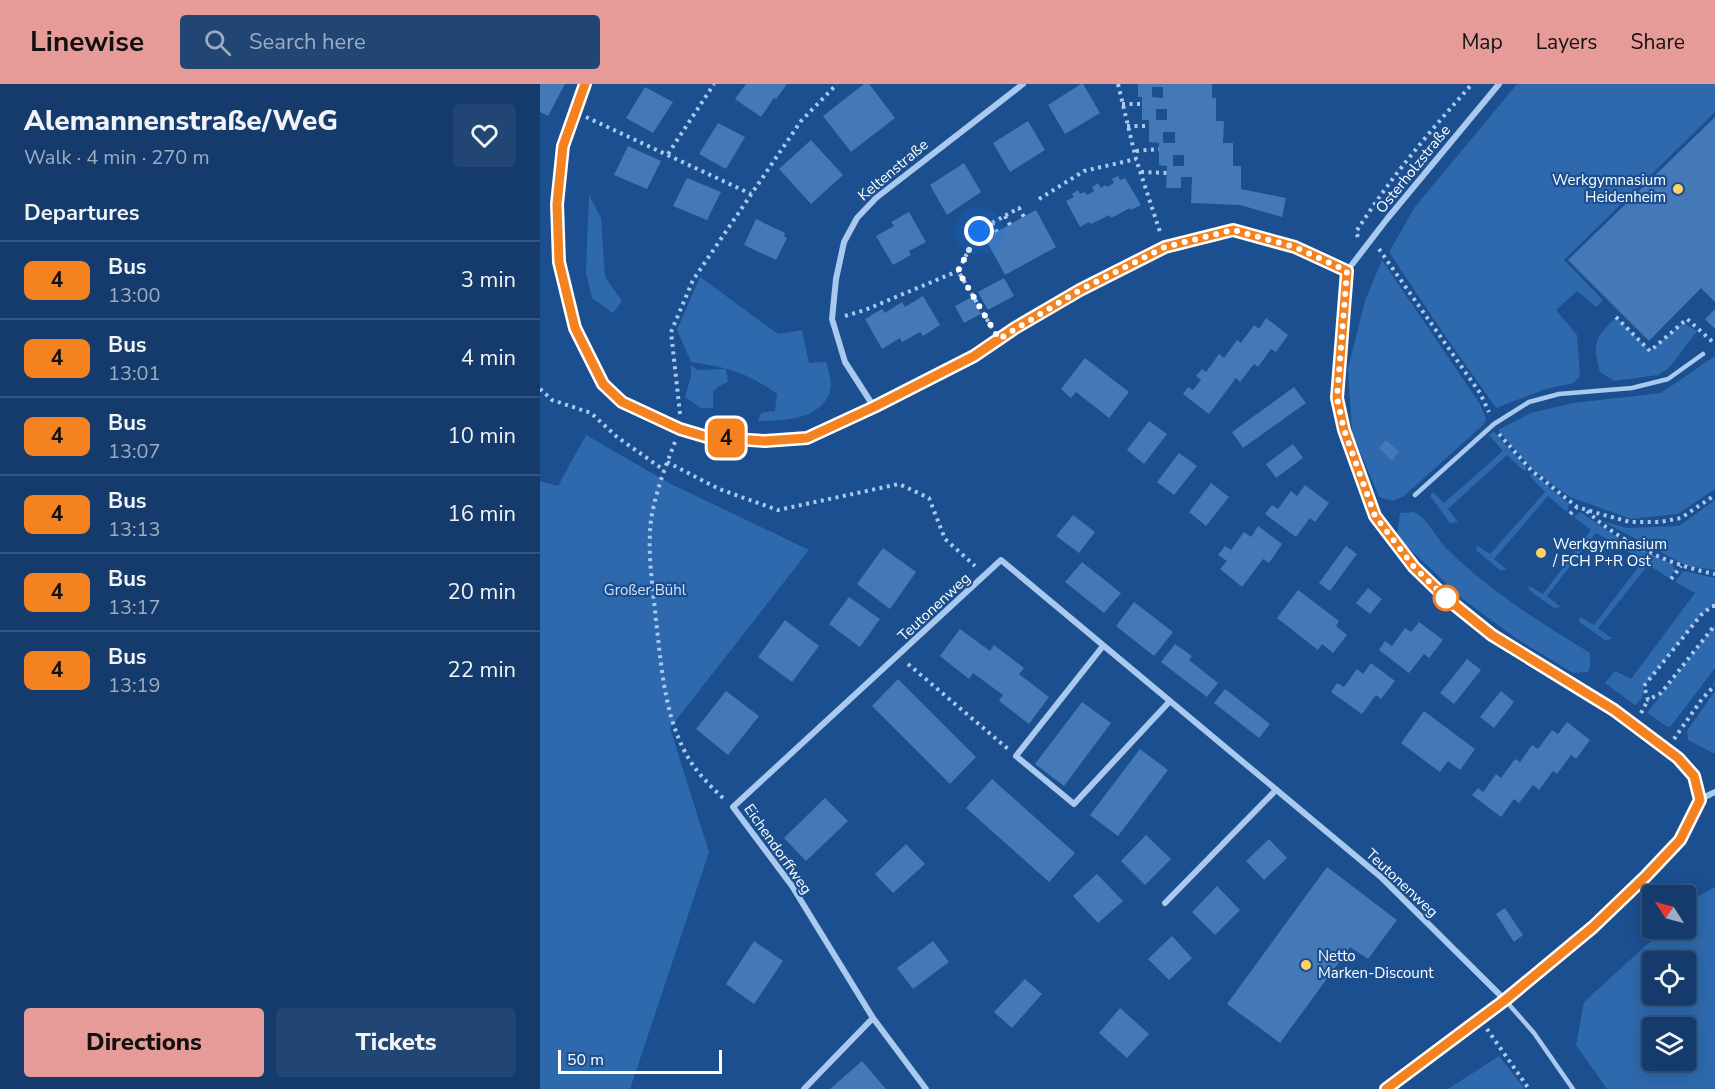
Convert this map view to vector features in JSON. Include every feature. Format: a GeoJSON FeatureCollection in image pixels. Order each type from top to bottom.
{"type":"FeatureCollection","features":[{"type":"Feature","properties":{"kind":"street"},"geometry":{"type":"LineString","coordinates":[[585,84],[563,146],[557,204],[559,262],[575,328],[603,384],[622,402],[680,429],[707,437],[765,441],[807,438],[974,356],[1080,290],[1165,247],[1233,230],[1295,247],[1347,271],[1337,398],[1344,430],[1375,516],[1414,567],[1446,598],[1492,635],[1614,710],[1678,758],[1694,776],[1700,800]]}},
{"type":"Feature","properties":{"kind":"street","name":"Keltenstraße"},"geometry":{"type":"LineString","coordinates":[[874,407],[845,362],[832,319],[836,279],[844,242],[857,218],[876,198],[1023,84]]}},
{"type":"Feature","properties":{"kind":"street","name":"Osterholzstraße"},"geometry":{"type":"LineString","coordinates":[[1347,271],[1499,84]]}},
{"type":"Feature","properties":{"kind":"street","name":"Teutonenweg"},"geometry":{"type":"LineString","coordinates":[[898,656],[1001,560],[1382,878],[1505,1000]]}},
{"type":"Feature","properties":{"kind":"street"},"geometry":{"type":"LineString","coordinates":[[1103,646],[1017,756],[1074,804],[1170,701]]}},
{"type":"Feature","properties":{"kind":"street","name":"Eichendorffweg"},"geometry":{"type":"LineString","coordinates":[[898,656],[733,807],[792,886],[873,1018],[926,1089]]}},
{"type":"Feature","properties":{"kind":"street"},"geometry":{"type":"LineString","coordinates":[[1165,903],[1276,790]]}},
{"type":"Feature","properties":{"kind":"street"},"geometry":{"type":"LineString","coordinates":[[1386,1089],[1505,1000],[1593,927],[1680,840],[1700,800],[1715,792]]}},
{"type":"Feature","properties":{"kind":"street"},"geometry":{"type":"LineString","coordinates":[[804,1089],[873,1018]]}},
{"type":"Feature","properties":{"kind":"lane"},"geometry":{"type":"LineString","coordinates":[[1415,495],[1492,426],[1528,402],[1559,394],[1632,388],[1668,379],[1703,354]]}},
{"type":"Feature","properties":{"kind":"lane"},"geometry":{"type":"LineString","coordinates":[[1505,1000],[1534,1033],[1573,1089]]}},
{"type":"Feature","properties":{"kind":"path"},"geometry":{"type":"LineString","coordinates":[[668,154],[714,84]]}},
{"type":"Feature","properties":{"kind":"path"},"geometry":{"type":"LineString","coordinates":[[1118,84],[1136,159],[1160,231]]}},
{"type":"Feature","properties":{"kind":"path"},"geometry":{"type":"LineString","coordinates":[[1362,252],[1356,232],[1379,196],[1425,137],[1472,84]]}},
{"type":"Feature","properties":{"kind":"path"},"geometry":{"type":"LineString","coordinates":[[1122,104],[1142,104]]}},
{"type":"Feature","properties":{"kind":"path"},"geometry":{"type":"LineString","coordinates":[[575,112],[751,194]]}},
{"type":"Feature","properties":{"kind":"path"},"geometry":{"type":"LineString","coordinates":[[1127,126],[1149,126]]}},
{"type":"Feature","properties":{"kind":"path"},"geometry":{"type":"LineString","coordinates":[[1135,151],[1159,149]]}},
{"type":"Feature","properties":{"kind":"path"},"geometry":{"type":"LineString","coordinates":[[1039,199],[1084,171],[1136,159]]}},
{"type":"Feature","properties":{"kind":"path"},"geometry":{"type":"LineString","coordinates":[[1141,172],[1167,173]]}},
{"type":"Feature","properties":{"kind":"path"},"geometry":{"type":"LineString","coordinates":[[852,314],[958,271],[979,231],[1019,208],[1024,217]]}},
{"type":"Feature","properties":{"kind":"path"},"geometry":{"type":"LineString","coordinates":[[1005,216],[1010,225]]}},
{"type":"Feature","properties":{"kind":"path"},"geometry":{"type":"LineString","coordinates":[[992,223],[997,232]]}},
{"type":"Feature","properties":{"kind":"path"},"geometry":{"type":"LineString","coordinates":[[1372,238],[1480,393],[1489,412],[1492,426],[1529,472],[1577,507],[1630,522],[1660,522],[1681,518],[1715,495]]}},
{"type":"Feature","properties":{"kind":"path"},"geometry":{"type":"LineString","coordinates":[[958,271],[999,339]]}},
{"type":"Feature","properties":{"kind":"path"},"geometry":{"type":"LineString","coordinates":[[1616,317],[1650,351],[1687,319],[1715,344]]}},
{"type":"Feature","properties":{"kind":"path"},"geometry":{"type":"LineString","coordinates":[[540,390],[552,400],[591,413],[617,437],[664,470]]}},
{"type":"Feature","properties":{"kind":"path"},"geometry":{"type":"LineString","coordinates":[[667,462],[719,489],[778,510],[899,484],[929,498],[945,539],[986,575]]}},
{"type":"Feature","properties":{"kind":"path"},"geometry":{"type":"LineString","coordinates":[[1570,514],[1577,507]]}},
{"type":"Feature","properties":{"kind":"path"},"geometry":{"type":"LineString","coordinates":[[1585,508],[1596,519],[1626,538],[1681,566],[1715,574]]}},
{"type":"Feature","properties":{"kind":"path"},"geometry":{"type":"LineString","coordinates":[[1620,547],[1626,538]]}},
{"type":"Feature","properties":{"kind":"path"},"geometry":{"type":"LineString","coordinates":[[1671,579],[1681,566]]}},
{"type":"Feature","properties":{"kind":"path"},"geometry":{"type":"LineString","coordinates":[[1715,606],[1701,615],[1644,686],[1648,700],[1661,693],[1715,625]]}},
{"type":"Feature","properties":{"kind":"path","name":"Teutonenweg"},"geometry":{"type":"LineString","coordinates":[[898,656],[1017,756]]}},
{"type":"Feature","properties":{"kind":"path"},"geometry":{"type":"LineString","coordinates":[[1667,749],[1702,699],[1715,685]]}},
{"type":"Feature","properties":{"kind":"path"},"geometry":{"type":"LineString","coordinates":[[1480,1019],[1529,1089]]}},
{"type":"Feature","properties":{"kind":"green space"},"geometry":{"type":"Polygon","coordinates":[[[1517,84],[1715,84],[1715,112],[1564,260],[1603,300],[1596,307],[1577,291],[1556,310],[1577,335],[1580,377],[1573,383],[1546,389],[1496,408],[1389,252],[1415,207],[1517,84]]]}},
{"type":"Feature","properties":{"kind":"green space"},"geometry":{"type":"Polygon","coordinates":[[[589,195],[601,218],[605,277],[622,301],[613,313],[592,298],[586,272],[589,195]]]}},
{"type":"Feature","properties":{"kind":"green space"},"geometry":{"type":"Polygon","coordinates":[[[1382,260],[1480,404],[1486,419],[1484,424],[1404,496],[1393,501],[1379,497],[1352,433],[1348,368],[1365,301],[1382,260]]]}},
{"type":"Feature","properties":{"kind":"green space"},"geometry":{"type":"Polygon","coordinates":[[[700,277],[778,334],[802,330],[809,363],[826,362],[831,386],[824,403],[808,414],[798,417],[758,421],[761,413],[775,411],[777,394],[745,375],[716,366],[691,362],[677,330],[700,277]]]}},
{"type":"Feature","properties":{"kind":"green space"},"geometry":{"type":"Polygon","coordinates":[[[1616,317],[1650,351],[1683,323],[1697,331],[1669,368],[1658,375],[1614,381],[1600,372],[1596,348],[1600,336],[1616,317]]]}},
{"type":"Feature","properties":{"kind":"green space"},"geometry":{"type":"Polygon","coordinates":[[[1715,356],[1715,489],[1678,514],[1631,519],[1570,497],[1534,471],[1498,430],[1531,413],[1573,403],[1661,393],[1715,356]]]}},
{"type":"Feature","properties":{"kind":"green space"},"geometry":{"type":"Polygon","coordinates":[[[691,365],[697,370],[726,369],[728,382],[713,391],[713,408],[701,408],[685,397],[691,376],[691,365]]]}},
{"type":"Feature","properties":{"kind":"green space"},"geometry":{"type":"Polygon","coordinates":[[[1494,432],[1527,468],[1524,471],[1507,455],[1448,509],[1458,522],[1450,523],[1430,496],[1433,492],[1444,503],[1503,451],[1489,435],[1494,432]]]}},
{"type":"Feature","properties":{"kind":"green space","name":"Großer Bühl"},"geometry":{"type":"Polygon","coordinates":[[[586,435],[669,483],[809,550],[670,728],[709,852],[630,1089],[540,1089],[540,481],[558,486],[586,435]]]}},
{"type":"Feature","properties":{"kind":"green space"},"geometry":{"type":"Polygon","coordinates":[[[1533,473],[1569,504],[1567,512],[1548,496],[1494,559],[1507,570],[1500,570],[1477,551],[1476,545],[1490,554],[1545,492],[1530,476],[1533,473]]]}},
{"type":"Feature","properties":{"kind":"green space"},"geometry":{"type":"Polygon","coordinates":[[[1715,500],[1715,570],[1687,566],[1602,521],[1627,528],[1679,526],[1715,500]]]}},
{"type":"Feature","properties":{"kind":"green space"},"geometry":{"type":"Polygon","coordinates":[[[1413,512],[1423,518],[1447,549],[1480,579],[1534,618],[1590,653],[1588,672],[1573,673],[1517,639],[1464,600],[1397,537],[1400,513],[1413,512]]]}},
{"type":"Feature","properties":{"kind":"green space"},"geometry":{"type":"Polygon","coordinates":[[[1580,512],[1621,540],[1620,547],[1596,533],[1547,596],[1561,607],[1554,608],[1529,590],[1528,585],[1543,594],[1591,530],[1574,517],[1580,512]]]}},
{"type":"Feature","properties":{"kind":"green space"},"geometry":{"type":"Polygon","coordinates":[[[1631,544],[1672,564],[1675,570],[1669,578],[1648,565],[1598,628],[1612,639],[1605,640],[1579,622],[1580,617],[1594,625],[1643,561],[1624,549],[1624,545],[1631,544]]]}},
{"type":"Feature","properties":{"kind":"green space"},"geometry":{"type":"Polygon","coordinates":[[[1683,571],[1715,578],[1715,606],[1701,615],[1644,686],[1642,698],[1635,705],[1605,683],[1615,671],[1631,679],[1695,593],[1675,582],[1683,571]]]}},
{"type":"Feature","properties":{"kind":"green space"},"geometry":{"type":"Polygon","coordinates":[[[1715,625],[1715,668],[1668,727],[1647,713],[1715,625]]]}},
{"type":"Feature","properties":{"kind":"green space"},"geometry":{"type":"Polygon","coordinates":[[[1715,691],[1715,753],[1713,753],[1688,740],[1687,731],[1715,691]]]}},
{"type":"Feature","properties":{"kind":"green space"},"geometry":{"type":"Polygon","coordinates":[[[1715,887],[1715,1089],[1607,1089],[1576,1045],[1584,1002],[1653,939],[1696,939],[1696,898],[1715,887]]]}},
{"type":"Feature","properties":{"kind":"green space"},"geometry":{"type":"Polygon","coordinates":[[[1499,1056],[1525,1089],[1448,1089],[1499,1056]]]}},
{"type":"Feature","properties":{"kind":"building"},"geometry":{"type":"Polygon","coordinates":[[[540,84],[565,84],[548,116],[540,112],[540,84]]]}},
{"type":"Feature","properties":{"kind":"building"},"geometry":{"type":"Polygon","coordinates":[[[746,84],[787,84],[761,117],[735,99],[746,84]]]}},
{"type":"Feature","properties":{"kind":"building"},"geometry":{"type":"Polygon","coordinates":[[[864,84],[869,84],[895,118],[851,152],[823,116],[864,84]]]}},
{"type":"Feature","properties":{"kind":"building"},"geometry":{"type":"Polygon","coordinates":[[[1081,84],[1100,113],[1065,134],[1048,105],[1081,84]]]}},
{"type":"Feature","properties":{"kind":"building"},"geometry":{"type":"Polygon","coordinates":[[[1138,84],[1212,84],[1212,98],[1216,98],[1216,121],[1224,121],[1223,143],[1233,143],[1233,166],[1241,166],[1241,189],[1286,198],[1282,217],[1240,205],[1191,203],[1192,177],[1181,177],[1181,188],[1166,188],[1167,166],[1159,165],[1159,143],[1149,142],[1149,120],[1142,120],[1142,97],[1138,97],[1138,84]],[[1152,87],[1152,97],[1163,98],[1163,87],[1152,87]],[[1156,109],[1156,120],[1167,120],[1167,109],[1156,109]],[[1163,132],[1163,143],[1175,143],[1175,132],[1163,132]],[[1173,155],[1173,166],[1184,166],[1184,155],[1173,155]]]}},
{"type":"Feature","properties":{"kind":"building"},"geometry":{"type":"Polygon","coordinates":[[[645,87],[673,102],[653,133],[626,118],[645,87]]]}},
{"type":"Feature","properties":{"kind":"building","name":"Werkgymnasium Heidenheim"},"geometry":{"type":"Polygon","coordinates":[[[1715,117],[1715,302],[1701,288],[1649,341],[1568,260],[1715,117]]]}},
{"type":"Feature","properties":{"kind":"building"},"geometry":{"type":"Polygon","coordinates":[[[1028,121],[1045,150],[1010,172],[993,143],[1028,121]]]}},
{"type":"Feature","properties":{"kind":"building"},"geometry":{"type":"Polygon","coordinates":[[[718,123],[745,137],[726,169],[699,154],[718,123]]]}},
{"type":"Feature","properties":{"kind":"building"},"geometry":{"type":"Polygon","coordinates":[[[811,140],[843,175],[811,204],[779,169],[811,140]]]}},
{"type":"Feature","properties":{"kind":"building"},"geometry":{"type":"Polygon","coordinates":[[[628,146],[661,161],[647,189],[614,175],[628,146]]]}},
{"type":"Feature","properties":{"kind":"building"},"geometry":{"type":"Polygon","coordinates":[[[964,163],[981,192],[947,215],[930,185],[964,163]]]}},
{"type":"Feature","properties":{"kind":"building"},"geometry":{"type":"Polygon","coordinates":[[[1118,176],[1120,180],[1125,178],[1141,205],[1111,218],[1110,215],[1080,227],[1066,201],[1074,197],[1072,194],[1078,190],[1080,194],[1085,192],[1087,195],[1094,191],[1092,187],[1098,183],[1101,188],[1105,185],[1107,187],[1114,183],[1112,179],[1118,176]]]}},
{"type":"Feature","properties":{"kind":"building"},"geometry":{"type":"Polygon","coordinates":[[[687,178],[721,192],[707,220],[673,206],[687,178]]]}},
{"type":"Feature","properties":{"kind":"building"},"geometry":{"type":"Polygon","coordinates":[[[1036,210],[1056,247],[1005,275],[985,238],[1036,210]]]}},
{"type":"Feature","properties":{"kind":"building"},"geometry":{"type":"Polygon","coordinates":[[[909,212],[926,242],[909,251],[911,255],[893,265],[876,236],[894,226],[891,222],[909,212]]]}},
{"type":"Feature","properties":{"kind":"building"},"geometry":{"type":"Polygon","coordinates":[[[756,219],[785,233],[784,236],[787,238],[776,260],[744,245],[756,219]]]}},
{"type":"Feature","properties":{"kind":"building"},"geometry":{"type":"Polygon","coordinates":[[[1004,278],[1014,296],[988,310],[978,292],[1004,278]]]}},
{"type":"Feature","properties":{"kind":"building"},"geometry":{"type":"Polygon","coordinates":[[[923,296],[940,325],[923,336],[920,332],[902,342],[900,338],[882,349],[865,319],[882,309],[885,313],[902,302],[905,307],[923,296]]]}},
{"type":"Feature","properties":{"kind":"building"},"geometry":{"type":"Polygon","coordinates":[[[972,297],[981,314],[964,323],[955,306],[972,297]]]}},
{"type":"Feature","properties":{"kind":"building"},"geometry":{"type":"Polygon","coordinates":[[[1715,309],[1715,329],[1705,319],[1715,309]]]}},
{"type":"Feature","properties":{"kind":"building"},"geometry":{"type":"Polygon","coordinates":[[[1266,318],[1288,335],[1276,352],[1271,349],[1258,367],[1254,364],[1240,382],[1236,378],[1209,414],[1183,394],[1188,387],[1193,390],[1201,380],[1196,376],[1202,369],[1206,372],[1219,354],[1224,358],[1237,340],[1241,343],[1254,325],[1259,329],[1266,318]]]}},
{"type":"Feature","properties":{"kind":"building"},"geometry":{"type":"Polygon","coordinates":[[[1085,358],[1129,392],[1109,418],[1076,392],[1071,398],[1061,389],[1085,358]]]}},
{"type":"Feature","properties":{"kind":"building"},"geometry":{"type":"Polygon","coordinates":[[[1294,387],[1306,403],[1243,448],[1232,432],[1294,387]]]}},
{"type":"Feature","properties":{"kind":"building"},"geometry":{"type":"Polygon","coordinates":[[[1149,421],[1167,434],[1144,464],[1127,450],[1149,421]]]}},
{"type":"Feature","properties":{"kind":"building"},"geometry":{"type":"Polygon","coordinates":[[[1386,440],[1399,452],[1392,461],[1379,448],[1386,440]]]}},
{"type":"Feature","properties":{"kind":"building"},"geometry":{"type":"Polygon","coordinates":[[[1293,444],[1303,458],[1276,478],[1266,464],[1293,444]]]}},
{"type":"Feature","properties":{"kind":"building"},"geometry":{"type":"Polygon","coordinates":[[[1179,453],[1197,466],[1174,495],[1157,482],[1179,453]]]}},
{"type":"Feature","properties":{"kind":"building"},"geometry":{"type":"Polygon","coordinates":[[[1211,483],[1229,497],[1206,526],[1189,512],[1211,483]]]}},
{"type":"Feature","properties":{"kind":"building"},"geometry":{"type":"Polygon","coordinates":[[[1305,485],[1329,503],[1315,522],[1310,518],[1296,537],[1265,514],[1272,505],[1278,509],[1291,491],[1297,496],[1305,485]]]}},
{"type":"Feature","properties":{"kind":"building"},"geometry":{"type":"Polygon","coordinates":[[[1073,515],[1095,532],[1079,553],[1056,536],[1073,515]]]}},
{"type":"Feature","properties":{"kind":"building"},"geometry":{"type":"Polygon","coordinates":[[[1258,526],[1282,544],[1269,563],[1263,559],[1242,587],[1220,569],[1227,561],[1218,555],[1225,546],[1231,550],[1244,532],[1251,537],[1258,526]]]}},
{"type":"Feature","properties":{"kind":"building"},"geometry":{"type":"Polygon","coordinates":[[[1346,546],[1357,554],[1330,591],[1319,583],[1346,546]]]}},
{"type":"Feature","properties":{"kind":"building"},"geometry":{"type":"Polygon","coordinates":[[[883,548],[916,572],[890,609],[857,584],[883,548]]]}},
{"type":"Feature","properties":{"kind":"building"},"geometry":{"type":"Polygon","coordinates":[[[1082,562],[1121,593],[1104,613],[1065,582],[1082,562]]]}},
{"type":"Feature","properties":{"kind":"building"},"geometry":{"type":"Polygon","coordinates":[[[1368,588],[1382,599],[1370,614],[1356,603],[1368,588]]]}},
{"type":"Feature","properties":{"kind":"building"},"geometry":{"type":"Polygon","coordinates":[[[1298,590],[1339,621],[1336,626],[1347,635],[1333,653],[1322,644],[1318,650],[1277,618],[1298,590]]]}},
{"type":"Feature","properties":{"kind":"building"},"geometry":{"type":"Polygon","coordinates":[[[849,597],[880,619],[860,647],[829,624],[849,597]]]}},
{"type":"Feature","properties":{"kind":"building"},"geometry":{"type":"Polygon","coordinates":[[[1134,602],[1173,632],[1154,656],[1116,626],[1134,602]]]}},
{"type":"Feature","properties":{"kind":"building"},"geometry":{"type":"Polygon","coordinates":[[[785,620],[819,646],[792,682],[758,657],[785,620]]]}},
{"type":"Feature","properties":{"kind":"building"},"geometry":{"type":"Polygon","coordinates":[[[1419,622],[1443,640],[1429,658],[1424,654],[1409,673],[1379,650],[1385,641],[1392,646],[1405,628],[1411,632],[1419,622]]]}},
{"type":"Feature","properties":{"kind":"building"},"geometry":{"type":"Polygon","coordinates":[[[960,629],[990,651],[994,645],[1024,668],[1019,674],[1049,697],[1029,724],[999,701],[1003,695],[973,673],[969,679],[940,656],[960,629]]]}},
{"type":"Feature","properties":{"kind":"building"},"geometry":{"type":"Polygon","coordinates":[[[1175,644],[1192,656],[1189,660],[1218,683],[1207,697],[1161,662],[1175,644]]]}},
{"type":"Feature","properties":{"kind":"building"},"geometry":{"type":"Polygon","coordinates":[[[1467,659],[1481,670],[1454,704],[1440,693],[1467,659]]]}},
{"type":"Feature","properties":{"kind":"building"},"geometry":{"type":"Polygon","coordinates":[[[1371,663],[1395,681],[1381,699],[1376,695],[1362,714],[1331,692],[1337,683],[1344,687],[1357,669],[1363,674],[1371,663]]]}},
{"type":"Feature","properties":{"kind":"building"},"geometry":{"type":"Polygon","coordinates":[[[898,679],[976,757],[950,784],[872,706],[898,679]]]}},
{"type":"Feature","properties":{"kind":"building"},"geometry":{"type":"Polygon","coordinates":[[[1225,689],[1270,724],[1259,738],[1214,703],[1225,689]]]}},
{"type":"Feature","properties":{"kind":"building"},"geometry":{"type":"Polygon","coordinates":[[[726,691],[759,716],[728,755],[696,729],[726,691]]]}},
{"type":"Feature","properties":{"kind":"building"},"geometry":{"type":"Polygon","coordinates":[[[1501,691],[1514,702],[1494,728],[1480,717],[1501,691]]]}},
{"type":"Feature","properties":{"kind":"building"},"geometry":{"type":"Polygon","coordinates":[[[1082,702],[1111,723],[1064,786],[1035,764],[1082,702]]]}},
{"type":"Feature","properties":{"kind":"building"},"geometry":{"type":"Polygon","coordinates":[[[1424,711],[1475,749],[1460,770],[1448,761],[1440,772],[1401,743],[1424,711]]]}},
{"type":"Feature","properties":{"kind":"building"},"geometry":{"type":"Polygon","coordinates":[[[1567,722],[1590,740],[1576,759],[1571,755],[1557,774],[1553,771],[1539,790],[1533,785],[1519,803],[1514,799],[1501,817],[1472,795],[1478,788],[1483,792],[1496,774],[1501,778],[1515,759],[1520,762],[1532,745],[1538,749],[1552,730],[1558,734],[1567,722]]]}},
{"type":"Feature","properties":{"kind":"building"},"geometry":{"type":"Polygon","coordinates":[[[1140,749],[1168,770],[1118,836],[1090,815],[1140,749]]]}},
{"type":"Feature","properties":{"kind":"building"},"geometry":{"type":"Polygon","coordinates":[[[992,779],[1075,853],[1049,882],[966,808],[992,779]]]}},
{"type":"Feature","properties":{"kind":"building"},"geometry":{"type":"Polygon","coordinates":[[[825,798],[848,821],[806,861],[784,838],[825,798]]]}},
{"type":"Feature","properties":{"kind":"building"},"geometry":{"type":"Polygon","coordinates":[[[1146,835],[1171,859],[1145,885],[1121,861],[1146,835]]]}},
{"type":"Feature","properties":{"kind":"building"},"geometry":{"type":"Polygon","coordinates":[[[1269,839],[1287,858],[1264,880],[1246,861],[1269,839]]]}},
{"type":"Feature","properties":{"kind":"building"},"geometry":{"type":"Polygon","coordinates":[[[906,844],[925,864],[893,893],[875,874],[906,844]]]}},
{"type":"Feature","properties":{"kind":"building"},"geometry":{"type":"Polygon","coordinates":[[[1327,867],[1397,920],[1368,959],[1350,947],[1280,1043],[1227,1004],[1327,867]]]}},
{"type":"Feature","properties":{"kind":"building"},"geometry":{"type":"Polygon","coordinates":[[[1097,874],[1123,901],[1098,923],[1073,896],[1097,874]]]}},
{"type":"Feature","properties":{"kind":"building"},"geometry":{"type":"Polygon","coordinates":[[[1217,886],[1240,910],[1215,935],[1192,912],[1217,886]]]}},
{"type":"Feature","properties":{"kind":"building"},"geometry":{"type":"Polygon","coordinates":[[[1505,908],[1523,935],[1514,942],[1496,914],[1505,908]]]}},
{"type":"Feature","properties":{"kind":"building"},"geometry":{"type":"Polygon","coordinates":[[[1172,936],[1192,958],[1169,980],[1148,959],[1172,936]]]}},
{"type":"Feature","properties":{"kind":"building"},"geometry":{"type":"Polygon","coordinates":[[[754,941],[783,961],[754,1004],[726,984],[754,941]]]}},
{"type":"Feature","properties":{"kind":"building"},"geometry":{"type":"Polygon","coordinates":[[[933,941],[949,962],[913,989],[897,968],[933,941]]]}},
{"type":"Feature","properties":{"kind":"building"},"geometry":{"type":"Polygon","coordinates":[[[1025,979],[1042,994],[1012,1028],[994,1012],[1025,979]]]}},
{"type":"Feature","properties":{"kind":"building"},"geometry":{"type":"Polygon","coordinates":[[[1120,1008],[1149,1034],[1127,1058],[1099,1033],[1120,1008]]]}},
{"type":"Feature","properties":{"kind":"building"},"geometry":{"type":"Polygon","coordinates":[[[862,1061],[886,1089],[830,1089],[862,1061]]]}},
{"type":"Feature","properties":{"kind":"bus line","name":"4"},"geometry":{"type":"LineString","coordinates":[[585,84],[563,146],[557,204],[559,262],[575,328],[603,384],[622,402],[680,429],[707,437],[765,441],[807,438],[974,356],[1015,328],[1080,290],[1165,247],[1233,230],[1295,247],[1347,271],[1337,398],[1344,430],[1375,516],[1414,567],[1446,598],[1492,635],[1614,710],[1678,758],[1694,776],[1700,800],[1680,840],[1593,927],[1505,1000],[1386,1089]]}},
{"type":"Feature","properties":{"kind":"place","name":"Werkgymnasium Heidenheim"},"geometry":{"type":"Point","coordinates":[1678,189]}},
{"type":"Feature","properties":{"kind":"place","name":"Werkgymnasium / FCH P+R Ost"},"geometry":{"type":"Point","coordinates":[1541,553]}},
{"type":"Feature","properties":{"kind":"place","name":"Netto Marken-Discount"},"geometry":{"type":"Point","coordinates":[1306,965]}},
{"type":"Feature","properties":{"kind":"route"},"geometry":{"type":"LineString","coordinates":[[979,231],[958,271],[999,339],[1080,290],[1165,247],[1233,230],[1295,247],[1347,271],[1337,398],[1344,430],[1375,516],[1414,567],[1446,598]]}}]}
